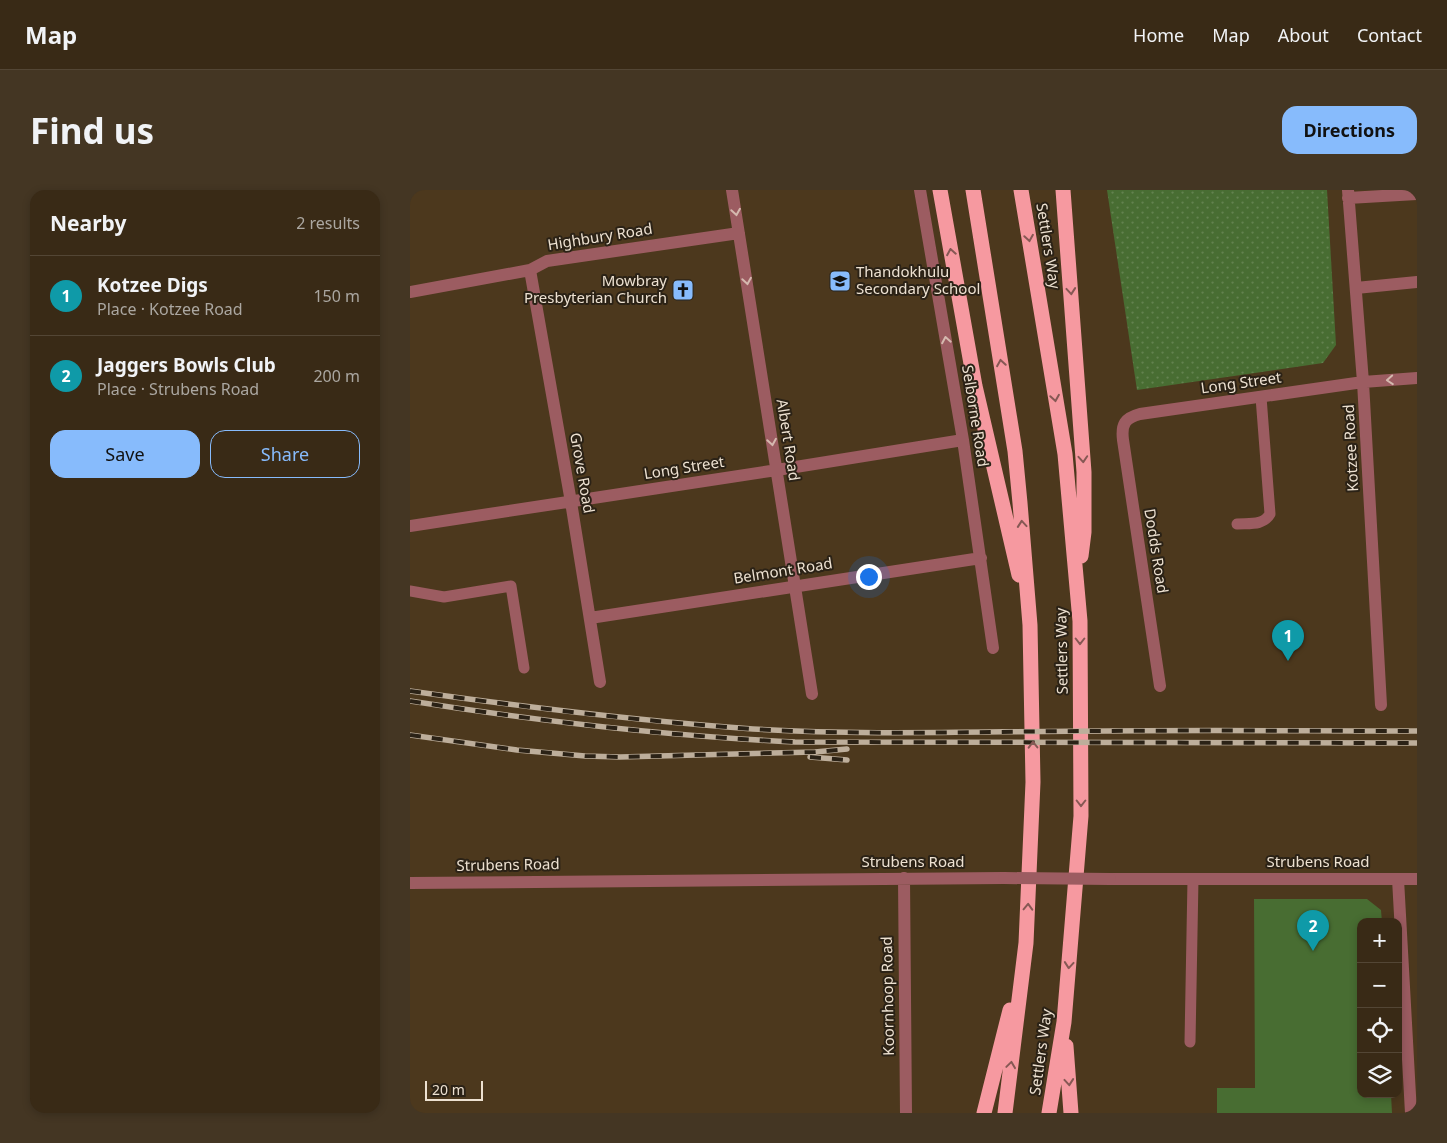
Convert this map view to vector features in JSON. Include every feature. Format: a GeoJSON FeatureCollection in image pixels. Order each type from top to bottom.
{"type":"FeatureCollection","features":[{"type":"Feature","properties":{"kind":"highway"},"geometry":{"type":"LineString","coordinates":[[940,190],[975,386],[1030,625]]}},
{"type":"Feature","properties":{"kind":"highway","name":"Settlers Way"},"geometry":{"type":"LineString","coordinates":[[972,190],[1014,452],[1030,625],[1033,782],[1025,956],[1005,1113]]}},
{"type":"Feature","properties":{"kind":"highway","name":"Settlers Way"},"geometry":{"type":"LineString","coordinates":[[1021,190],[1065,454],[1080,621],[1081,816],[1064,1022],[1049,1113]]}},
{"type":"Feature","properties":{"kind":"highway"},"geometry":{"type":"LineString","coordinates":[[1063,190],[1084,472],[1084,532],[1078,592]]}},
{"type":"Feature","properties":{"kind":"highway"},"geometry":{"type":"LineString","coordinates":[[984,1113],[1025,956]]}},
{"type":"Feature","properties":{"kind":"highway"},"geometry":{"type":"LineString","coordinates":[[1064,1022],[1071,1113]]}},
{"type":"Feature","properties":{"kind":"street","name":"Albert Road"},"geometry":{"type":"LineString","coordinates":[[732,190],[812,694]]}},
{"type":"Feature","properties":{"kind":"street","name":"Selborne Road"},"geometry":{"type":"LineString","coordinates":[[920,190],[963,440],[993,648]]}},
{"type":"Feature","properties":{"kind":"street"},"geometry":{"type":"LineString","coordinates":[[1348,194],[1417,194]]}},
{"type":"Feature","properties":{"kind":"street","name":"Kotzee Road"},"geometry":{"type":"LineString","coordinates":[[1348,194],[1363,382],[1381,705]]}},
{"type":"Feature","properties":{"kind":"street","name":"Highbury Road"},"geometry":{"type":"LineString","coordinates":[[410,292],[530,270],[547,261],[739,233]]}},
{"type":"Feature","properties":{"kind":"street","name":"Grove Road"},"geometry":{"type":"LineString","coordinates":[[530,270],[571,502],[600,682]]}},
{"type":"Feature","properties":{"kind":"street"},"geometry":{"type":"LineString","coordinates":[[1356,288],[1417,282]]}},
{"type":"Feature","properties":{"kind":"street","name":"Long Street"},"geometry":{"type":"LineString","coordinates":[[1126,421],[1131,416],[1140,414],[1261,396],[1363,382],[1417,378]]}},
{"type":"Feature","properties":{"kind":"street","name":"Dodds Road"},"geometry":{"type":"LineString","coordinates":[[1126,421],[1122,430],[1123,440],[1160,686]]}},
{"type":"Feature","properties":{"kind":"street","name":"Long Street"},"geometry":{"type":"LineString","coordinates":[[410,526],[963,440]]}},
{"type":"Feature","properties":{"kind":"street","name":"Belmont Road"},"geometry":{"type":"LineString","coordinates":[[590,618],[980,558]]}},
{"type":"Feature","properties":{"kind":"street","name":"Strubens Road"},"geometry":{"type":"LineString","coordinates":[[410,883],[904,878],[1417,879]]}},
{"type":"Feature","properties":{"kind":"street","name":"Koornhoop Road"},"geometry":{"type":"LineString","coordinates":[[904,878],[906,1113]]}},
{"type":"Feature","properties":{"kind":"street"},"geometry":{"type":"LineString","coordinates":[[1398,879],[1411,1113]]}},
{"type":"Feature","properties":{"kind":"lane"},"geometry":{"type":"LineString","coordinates":[[1237,524],[1262,522],[1267,520],[1270,514],[1261,396]]}},
{"type":"Feature","properties":{"kind":"lane"},"geometry":{"type":"LineString","coordinates":[[410,591],[444,597],[511,586],[524,668]]}},
{"type":"Feature","properties":{"kind":"lane"},"geometry":{"type":"LineString","coordinates":[[1190,1042],[1193,879]]}},
{"type":"Feature","properties":{"kind":"green space"},"geometry":{"type":"Polygon","coordinates":[[[1107,190],[1327,190],[1336,345],[1323,363],[1137,390],[1107,190]]]}},
{"type":"Feature","properties":{"kind":"green space"},"geometry":{"type":"Polygon","coordinates":[[[1254,899],[1367,899],[1381,910],[1382,918],[1357,918],[1357,1098],[1391,1098],[1392,1113],[1217,1113],[1217,1088],[1255,1088],[1254,899]]]}},
{"type":"Feature","properties":{"kind":"railway"},"geometry":{"type":"LineString","coordinates":[[410,691],[624,718],[710,726],[797,731],[886,733],[1417,731]]}},
{"type":"Feature","properties":{"kind":"railway"},"geometry":{"type":"LineString","coordinates":[[410,701],[602,727],[698,736],[795,742],[1417,743]]}},
{"type":"Feature","properties":{"kind":"railway"},"geometry":{"type":"LineString","coordinates":[[410,735],[517,750],[585,756],[620,757],[815,752],[847,749]]}},
{"type":"Feature","properties":{"kind":"railway"},"geometry":{"type":"LineString","coordinates":[[810,757],[847,760]]}},
{"type":"Feature","properties":{"kind":"place","name":"Thandokhulu Secondary School"},"geometry":{"type":"Point","coordinates":[840,281]}},
{"type":"Feature","properties":{"kind":"place","name":"Mowbray Presbyterian Church"},"geometry":{"type":"Point","coordinates":[683,290]}},
{"type":"Feature","properties":{"kind":"place","name":"Kotzee Digs"},"geometry":{"type":"Point","coordinates":[1288,661]}},
{"type":"Feature","properties":{"kind":"place","name":"Jaggers Bowls Club"},"geometry":{"type":"Point","coordinates":[1313,951]}}]}
